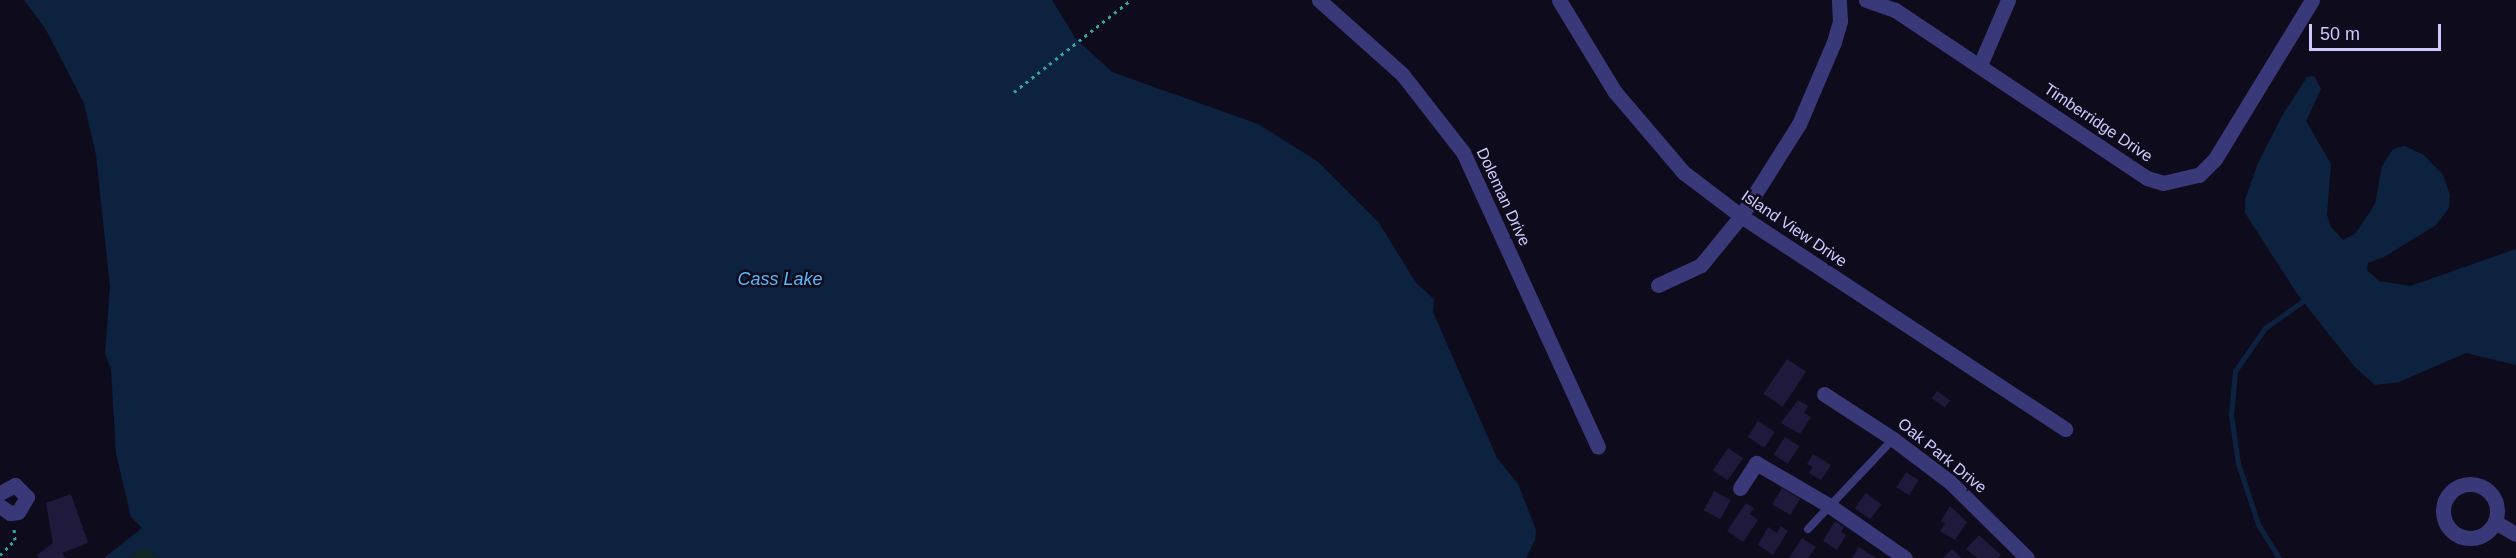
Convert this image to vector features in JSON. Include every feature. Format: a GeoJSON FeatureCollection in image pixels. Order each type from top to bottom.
{"type":"FeatureCollection","features":[{"type":"Feature","properties":{"kind":"street","name":"Doleman Drive"},"geometry":{"type":"LineString","coordinates":[[1319,0],[1402,74],[1463,152],[1598,447]]}},
{"type":"Feature","properties":{"kind":"street","name":"Island View Drive"},"geometry":{"type":"LineString","coordinates":[[1559,0],[1615,92],[1683,172],[1741,216],[2065,429]]}},
{"type":"Feature","properties":{"kind":"street"},"geometry":{"type":"LineString","coordinates":[[1659,285],[1701,265],[1741,216],[1799,124],[1834,42],[1840,21],[1839,0]]}},
{"type":"Feature","properties":{"kind":"street","name":"Timberridge Drive"},"geometry":{"type":"LineString","coordinates":[[1866,0],[1895,10],[2148,178],[2163,183],[2182,182],[2199,175],[2215,159],[2312,0]]}},
{"type":"Feature","properties":{"kind":"street"},"geometry":{"type":"LineString","coordinates":[[1980,65],[2008,0]]}},
{"type":"Feature","properties":{"kind":"street","name":"Oak Park Drive"},"geometry":{"type":"LineString","coordinates":[[1824,394],[1893,438],[1950,482],[2027,558]]}},
{"type":"Feature","properties":{"kind":"street"},"geometry":{"type":"LineString","coordinates":[[1740,488],[1756,463],[1830,506],[1905,558]]}},
{"type":"Feature","properties":{"kind":"street"},"geometry":{"type":"LineString","coordinates":[[1,489],[15,485],[27,497],[22,510],[4,509]]}},
{"type":"Feature","properties":{"kind":"street"},"geometry":{"type":"LineString","coordinates":[[2495,522],[2516,534]]}},
{"type":"Feature","properties":{"kind":"lane"},"geometry":{"type":"LineString","coordinates":[[1808,529],[1893,438]]}},
{"type":"Feature","properties":{"kind":"path"},"geometry":{"type":"LineString","coordinates":[[1014,92],[1131,0]]}},
{"type":"Feature","properties":{"kind":"path"},"geometry":{"type":"LineString","coordinates":[[0,555],[17,535],[4,509]]}},
{"type":"Feature","properties":{"kind":"green space"},"geometry":{"type":"Polygon","coordinates":[[[146,546],[159,558],[129,558],[146,546]]]}},
{"type":"Feature","properties":{"kind":"water","name":"Cass Lake"},"geometry":{"type":"Polygon","coordinates":[[[24,0],[1052,0],[1076,39],[1112,72],[1258,124],[1317,161],[1379,223],[1416,283],[1434,299],[1433,312],[1497,458],[1518,484],[1536,530],[1535,540],[1526,558],[159,558],[146,547],[129,558],[104,558],[142,528],[131,517],[116,453],[111,369],[105,354],[110,287],[96,155],[84,103],[45,28],[24,0]]]}},
{"type":"Feature","properties":{"kind":"water"},"geometry":{"type":"Polygon","coordinates":[[[2314,76],[2321,89],[2306,121],[2331,164],[2327,215],[2331,227],[2343,240],[2356,233],[2375,204],[2382,166],[2393,149],[2405,146],[2424,155],[2443,175],[2450,195],[2449,208],[2436,225],[2384,257],[2368,263],[2367,270],[2379,281],[2410,286],[2516,249],[2516,365],[2466,353],[2399,382],[2375,385],[2354,366],[2298,295],[2245,213],[2245,200],[2258,163],[2282,116],[2307,77],[2314,76]]]}},
{"type":"Feature","properties":{"kind":"building"},"geometry":{"type":"Polygon","coordinates":[[[1787,359],[1806,372],[1783,407],[1764,394],[1787,359]]]}},
{"type":"Feature","properties":{"kind":"building"},"geometry":{"type":"Polygon","coordinates":[[[1937,391],[1950,400],[1945,408],[1932,398],[1937,391]]]}},
{"type":"Feature","properties":{"kind":"building"},"geometry":{"type":"Polygon","coordinates":[[[1798,400],[1808,406],[1804,413],[1811,417],[1800,434],[1781,423],[1798,400]]]}},
{"type":"Feature","properties":{"kind":"building"},"geometry":{"type":"Polygon","coordinates":[[[1758,421],[1775,432],[1764,448],[1748,437],[1758,421]]]}},
{"type":"Feature","properties":{"kind":"building"},"geometry":{"type":"Polygon","coordinates":[[[1785,437],[1799,446],[1788,464],[1774,455],[1785,437]]]}},
{"type":"Feature","properties":{"kind":"building"},"geometry":{"type":"Polygon","coordinates":[[[1728,448],[1743,458],[1728,480],[1713,470],[1728,448]]]}},
{"type":"Feature","properties":{"kind":"building"},"geometry":{"type":"Polygon","coordinates":[[[1813,454],[1831,465],[1821,480],[1809,473],[1813,467],[1807,464],[1813,454]]]}},
{"type":"Feature","properties":{"kind":"building"},"geometry":{"type":"Polygon","coordinates":[[[1906,472],[1919,480],[1909,495],[1896,487],[1906,472]]]}},
{"type":"Feature","properties":{"kind":"building"},"geometry":{"type":"Polygon","coordinates":[[[1782,488],[1800,499],[1790,515],[1772,504],[1782,488]]]}},
{"type":"Feature","properties":{"kind":"building"},"geometry":{"type":"Polygon","coordinates":[[[1714,491],[1731,500],[1720,519],[1704,510],[1714,491]]]}},
{"type":"Feature","properties":{"kind":"building"},"geometry":{"type":"Polygon","coordinates":[[[1866,493],[1881,504],[1870,520],[1855,508],[1866,493]]]}},
{"type":"Feature","properties":{"kind":"building"},"geometry":{"type":"Polygon","coordinates":[[[71,494],[88,543],[62,553],[66,558],[39,558],[37,555],[53,543],[46,503],[71,494]]]}},
{"type":"Feature","properties":{"kind":"building"},"geometry":{"type":"Polygon","coordinates":[[[1746,503],[1754,508],[1750,514],[1758,520],[1743,542],[1727,531],[1746,503]]]}},
{"type":"Feature","properties":{"kind":"building"},"geometry":{"type":"Polygon","coordinates":[[[1950,506],[1967,522],[1955,540],[1940,531],[1945,523],[1941,521],[1950,506]]]}},
{"type":"Feature","properties":{"kind":"building"},"geometry":{"type":"Polygon","coordinates":[[[1835,521],[1844,527],[1841,532],[1846,535],[1837,550],[1823,541],[1835,521]]]}},
{"type":"Feature","properties":{"kind":"building"},"geometry":{"type":"Polygon","coordinates":[[[1781,526],[1788,531],[1773,555],[1758,545],[1768,527],[1777,533],[1781,526]]]}},
{"type":"Feature","properties":{"kind":"building"},"geometry":{"type":"Polygon","coordinates":[[[1979,535],[2001,555],[1998,558],[1977,558],[1966,549],[1979,535]]]}},
{"type":"Feature","properties":{"kind":"building"},"geometry":{"type":"Polygon","coordinates":[[[1802,538],[1816,547],[1808,558],[1789,558],[1802,538]]]}},
{"type":"Feature","properties":{"kind":"building"},"geometry":{"type":"Polygon","coordinates":[[[1859,547],[1876,558],[1852,558],[1859,547]]]}},
{"type":"Feature","properties":{"kind":"building"},"geometry":{"type":"Polygon","coordinates":[[[1952,549],[1962,558],[1943,558],[1952,549]]]}},
{"type":"Feature","properties":{"kind":"waterway"},"geometry":{"type":"LineString","coordinates":[[2279,558],[2258,524],[2238,463],[2231,415],[2235,371],[2265,328],[2303,301]]}}]}
